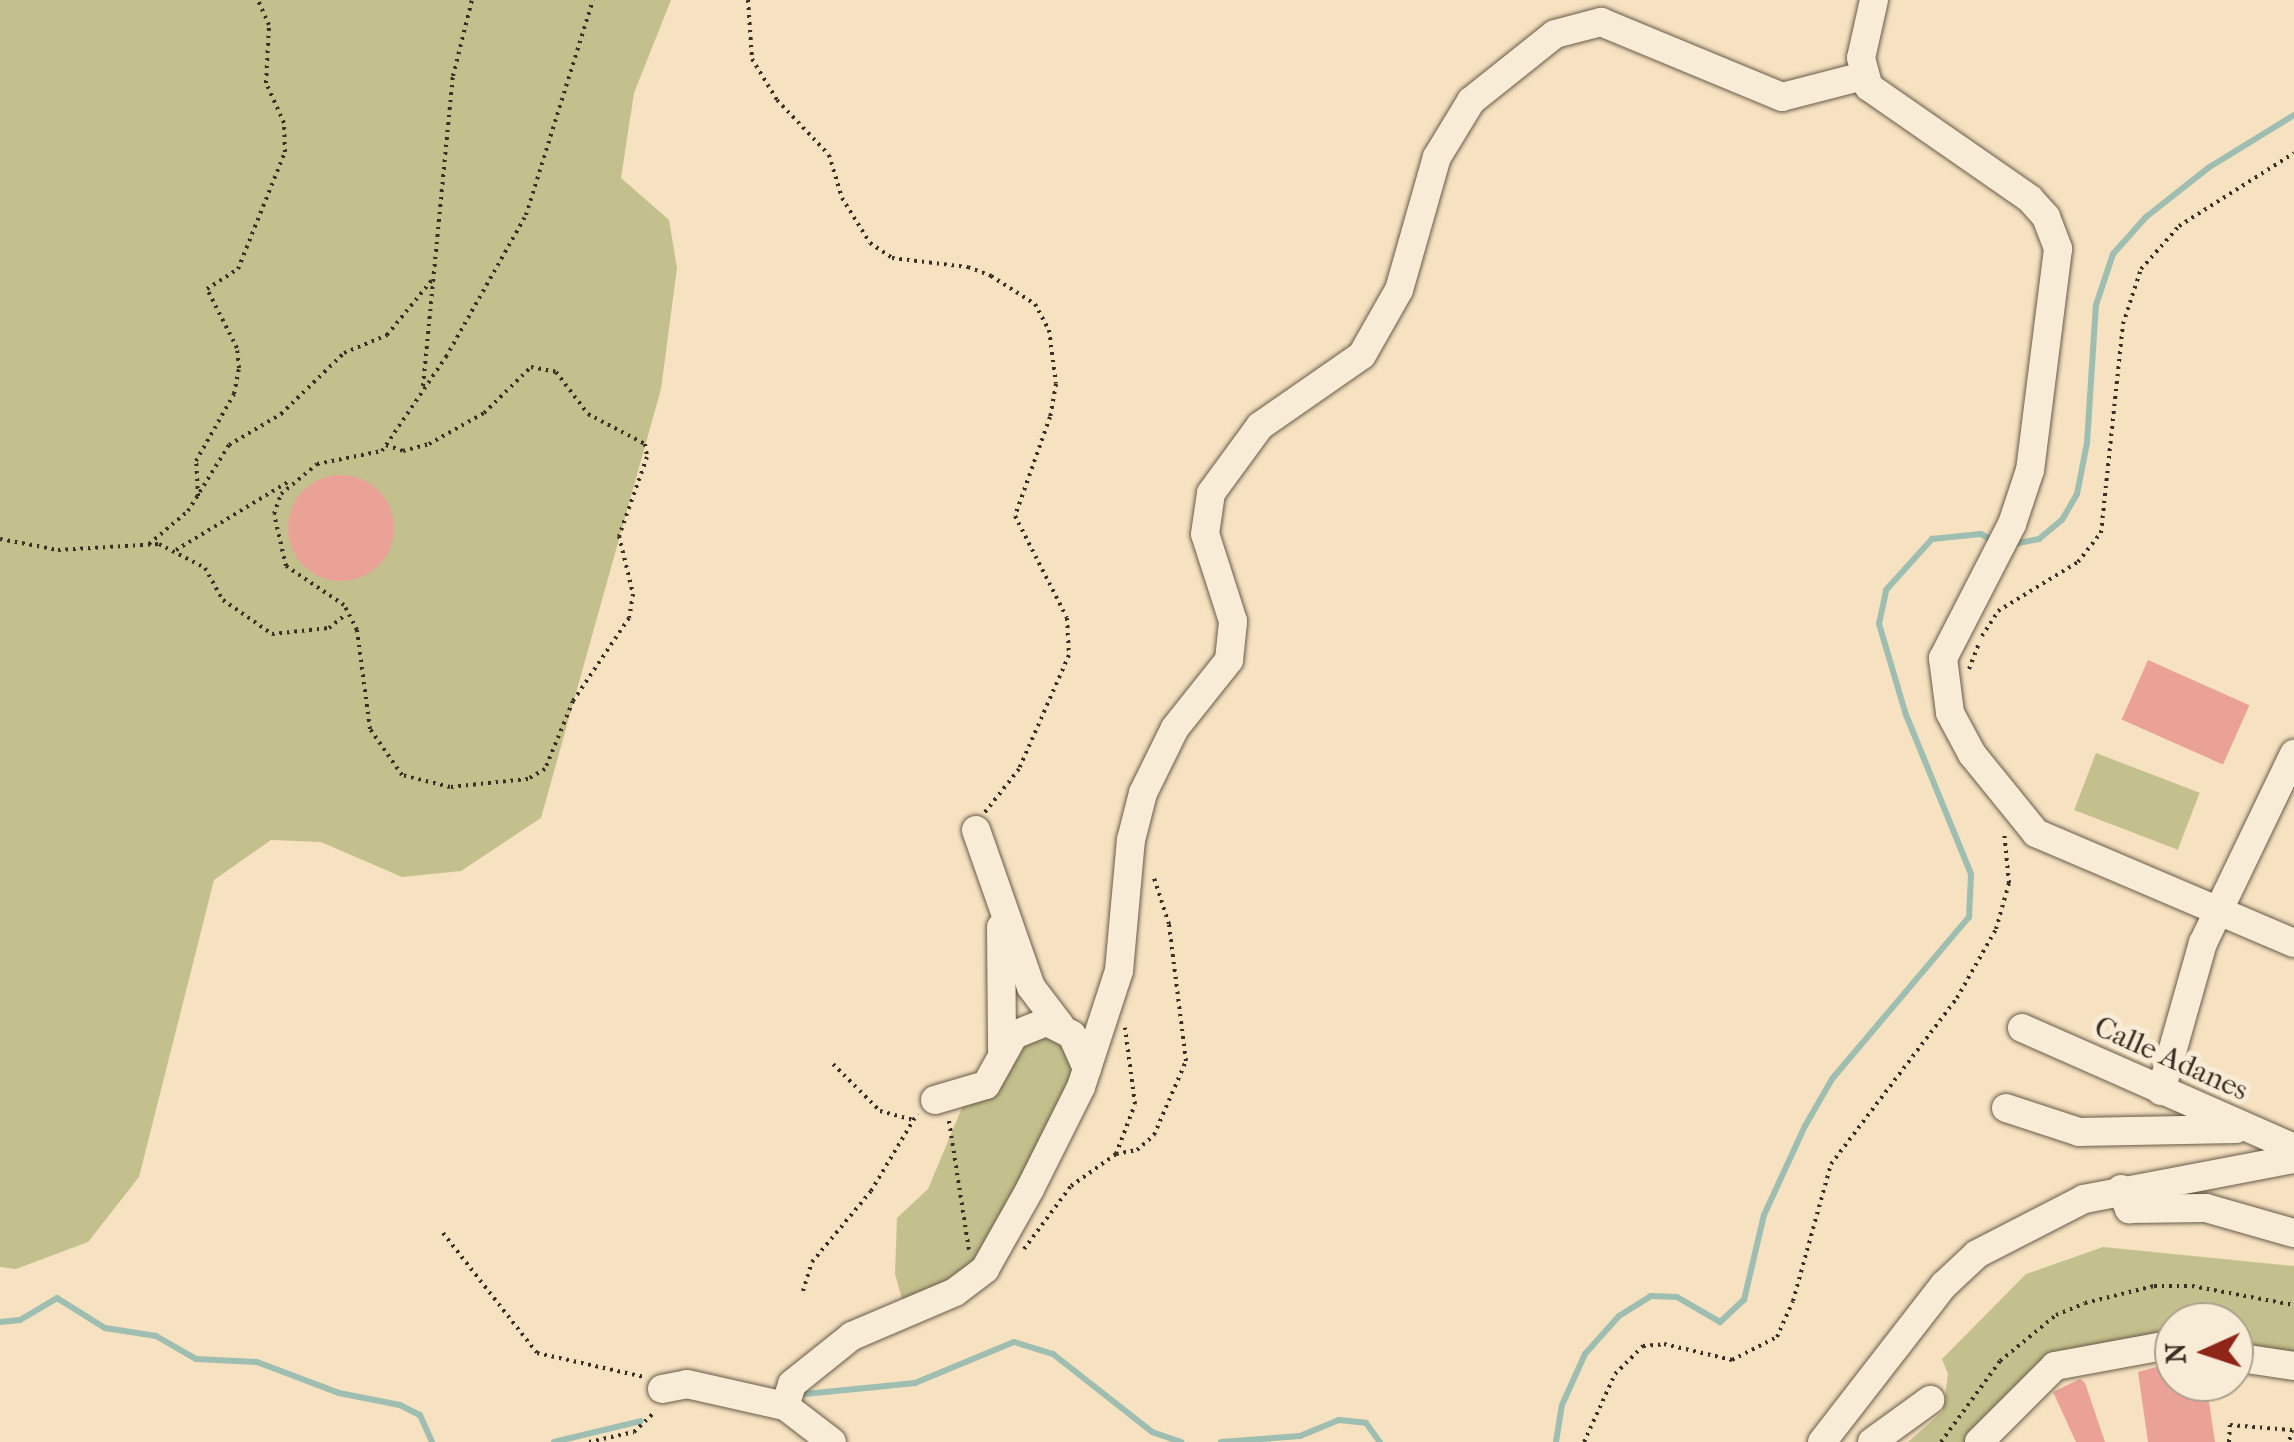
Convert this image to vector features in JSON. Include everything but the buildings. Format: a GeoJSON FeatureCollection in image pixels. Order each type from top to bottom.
{"type":"FeatureCollection","features":[{"type":"Feature","properties":{"kind":"street"},"geometry":{"type":"LineString","coordinates":[[1874,0],[1862,38],[1863,76],[1883,98],[2030,199],[2046,217],[2058,249],[2030,470],[2012,524],[1958,622],[1941,670],[1950,713],[1999,788],[2036,833],[2294,943]]}},
{"type":"Feature","properties":{"kind":"street"},"geometry":{"type":"LineString","coordinates":[[785,1406],[792,1384],[852,1336],[978,1274],[1087,1069],[1110,1001],[1123,944],[1131,840],[1153,770],[1175,728],[1228,660],[1233,643],[1233,621],[1204,534],[1211,493],[1260,426],[1362,355],[1398,290],[1437,158],[1471,101],[1555,34],[1590,23],[1630,30],[1782,97],[1863,76]]}},
{"type":"Feature","properties":{"kind":"street"},"geometry":{"type":"LineString","coordinates":[[2161,1091],[2194,969],[2294,754]]}},
{"type":"Feature","properties":{"kind":"street"},"geometry":{"type":"LineString","coordinates":[[976,830],[998,900],[1038,1001],[1060,1025],[1087,1069]]}},
{"type":"Feature","properties":{"kind":"street"},"geometry":{"type":"LineString","coordinates":[[998,900],[1002,1050]]}},
{"type":"Feature","properties":{"kind":"street"},"geometry":{"type":"LineString","coordinates":[[939,1100],[986,1085],[1002,1050],[1022,1030],[1060,1025]]}},
{"type":"Feature","properties":{"kind":"street","name":"Calle Adanes"},"geometry":{"type":"LineString","coordinates":[[2022,1028],[2294,1148]]}},
{"type":"Feature","properties":{"kind":"street"},"geometry":{"type":"LineString","coordinates":[[2006,1108],[2078,1132],[2247,1129]]}},
{"type":"Feature","properties":{"kind":"street"},"geometry":{"type":"LineString","coordinates":[[1822,1442],[1944,1285],[1977,1254],[2052,1212],[2121,1189],[2294,1160]]}},
{"type":"Feature","properties":{"kind":"street"},"geometry":{"type":"LineString","coordinates":[[2121,1189],[2129,1209],[2206,1208],[2294,1233]]}},
{"type":"Feature","properties":{"kind":"street"},"geometry":{"type":"LineString","coordinates":[[1979,1442],[2055,1366],[2154,1348]]}},
{"type":"Feature","properties":{"kind":"street"},"geometry":{"type":"LineString","coordinates":[[2254,1360],[2294,1366]]}},
{"type":"Feature","properties":{"kind":"street"},"geometry":{"type":"LineString","coordinates":[[662,1389],[687,1384],[785,1406],[832,1442]]}},
{"type":"Feature","properties":{"kind":"street"},"geometry":{"type":"LineString","coordinates":[[1872,1442],[1930,1400]]}},
{"type":"Feature","properties":{"kind":"path"},"geometry":{"type":"LineString","coordinates":[[198,496],[196,461],[234,394],[239,368],[237,348],[207,289],[238,270],[285,152],[284,123],[266,83],[268,25],[258,0]]}},
{"type":"Feature","properties":{"kind":"path"},"geometry":{"type":"LineString","coordinates":[[422,390],[453,76],[472,0]]}},
{"type":"Feature","properties":{"kind":"path"},"geometry":{"type":"LineString","coordinates":[[175,550],[316,464],[374,455],[386,445],[526,215],[593,0]]}},
{"type":"Feature","properties":{"kind":"path"},"geometry":{"type":"LineString","coordinates":[[748,0],[752,60],[777,100],[829,154],[842,198],[870,244],[892,258],[968,266],[992,276],[1035,304],[1049,330],[1056,384],[1050,417],[1015,516],[1067,618],[1069,655],[1019,769],[996,790],[976,830]]}},
{"type":"Feature","properties":{"kind":"path"},"geometry":{"type":"LineString","coordinates":[[1968,671],[1998,611],[2078,562],[2101,533],[2122,324],[2141,269],[2180,226],[2294,153]]}},
{"type":"Feature","properties":{"kind":"path"},"geometry":{"type":"LineString","coordinates":[[149,544],[198,496],[228,444],[281,414],[344,353],[386,334],[432,280]]}},
{"type":"Feature","properties":{"kind":"path"},"geometry":{"type":"LineString","coordinates":[[296,479],[274,514],[277,548],[286,566],[338,599],[346,613],[362,644],[370,730],[386,757],[420,785],[450,788],[528,779],[545,769],[573,701],[600,668],[632,604],[619,536],[648,450],[638,437],[588,414],[556,372],[523,369],[499,402],[429,444],[403,451],[386,445]]}},
{"type":"Feature","properties":{"kind":"path"},"geometry":{"type":"LineString","coordinates":[[0,539],[58,550],[149,544],[175,550],[205,568],[223,600],[246,621],[272,634],[330,628],[346,613]]}},
{"type":"Feature","properties":{"kind":"path"},"geometry":{"type":"LineString","coordinates":[[1584,1442],[1615,1374],[1643,1346],[1664,1344],[1732,1360],[1776,1337],[1793,1301],[1831,1164],[1957,998],[1996,929],[2009,883],[1999,788]]}},
{"type":"Feature","properties":{"kind":"path"},"geometry":{"type":"LineString","coordinates":[[803,1292],[812,1262],[855,1214],[922,1102],[939,1100],[978,1274],[1014,1258],[1038,1238],[1072,1186],[1116,1154],[1137,1150],[1154,1135],[1186,1061],[1169,924],[1150,868],[1131,840]]}},
{"type":"Feature","properties":{"kind":"path"},"geometry":{"type":"LineString","coordinates":[[1110,1001],[1132,1044],[1135,1077],[1135,1104],[1116,1154]]}},
{"type":"Feature","properties":{"kind":"path"},"geometry":{"type":"LineString","coordinates":[[833,1064],[880,1111],[914,1120]]}},
{"type":"Feature","properties":{"kind":"path"},"geometry":{"type":"LineString","coordinates":[[443,1234],[537,1353],[640,1375],[662,1389],[654,1418],[634,1432],[589,1442]]}},
{"type":"Feature","properties":{"kind":"path"},"geometry":{"type":"LineString","coordinates":[[1940,1442],[2000,1361],[2056,1315],[2084,1303],[2154,1286],[2192,1286],[2294,1306]]}},
{"type":"Feature","properties":{"kind":"path"},"geometry":{"type":"LineString","coordinates":[[2229,1442],[2230,1425],[2292,1430],[2290,1442]]}},
{"type":"Feature","properties":{"kind":"shaded area"},"geometry":{"type":"Polygon","coordinates":[[[0,0],[671,0],[634,93],[621,178],[669,220],[677,268],[661,389],[541,818],[461,871],[402,877],[321,842],[271,840],[214,880],[139,1177],[88,1242],[16,1269],[0,1267],[0,0]]]}},
{"type":"Feature","properties":{"kind":"shaded area"},"geometry":{"type":"Polygon","coordinates":[[[2096,753],[2200,793],[2178,850],[2074,810],[2096,753]]]}},
{"type":"Feature","properties":{"kind":"shaded area"},"geometry":{"type":"Polygon","coordinates":[[[1059,1034],[1075,1069],[990,1244],[963,1276],[903,1302],[895,1274],[897,1218],[928,1189],[964,1103],[1023,1037],[1059,1034]]]}},
{"type":"Feature","properties":{"kind":"shaded area"},"geometry":{"type":"Polygon","coordinates":[[[2103,1247],[2294,1266],[2294,1358],[2254,1353],[2254,1302],[2154,1302],[2154,1341],[2126,1338],[2062,1352],[1970,1442],[1908,1442],[1943,1411],[1948,1374],[1942,1359],[2026,1274],[2103,1247]]]}},
{"type":"Feature","properties":{"kind":"waterway"},"geometry":{"type":"LineString","coordinates":[[2008,545],[2039,539],[2062,520],[2077,494],[2087,443],[2096,305],[2113,254],[2146,217],[2208,168],[2294,115]]}},
{"type":"Feature","properties":{"kind":"waterway"},"geometry":{"type":"LineString","coordinates":[[1556,1442],[1562,1405],[1585,1354],[1619,1316],[1651,1296],[1677,1297],[1720,1322],[1744,1300],[1764,1215],[1805,1126],[1832,1079],[1969,917],[1971,874],[1906,715],[1879,624],[1886,590],[1932,539],[1981,534],[1996,542]]}},
{"type":"Feature","properties":{"kind":"waterway"},"geometry":{"type":"LineString","coordinates":[[0,1322],[20,1320],[57,1298],[105,1328],[156,1336],[196,1359],[257,1362],[339,1393],[400,1405],[420,1415],[432,1442]]}},
{"type":"Feature","properties":{"kind":"waterway"},"geometry":{"type":"LineString","coordinates":[[805,1394],[915,1383],[1014,1342],[1053,1354],[1152,1432],[1181,1442]]}},
{"type":"Feature","properties":{"kind":"waterway"},"geometry":{"type":"LineString","coordinates":[[1221,1442],[1300,1436],[1339,1420],[1366,1423],[1380,1442]]}},
{"type":"Feature","properties":{"kind":"waterway"},"geometry":{"type":"LineString","coordinates":[[554,1442],[641,1421]]}}]}
